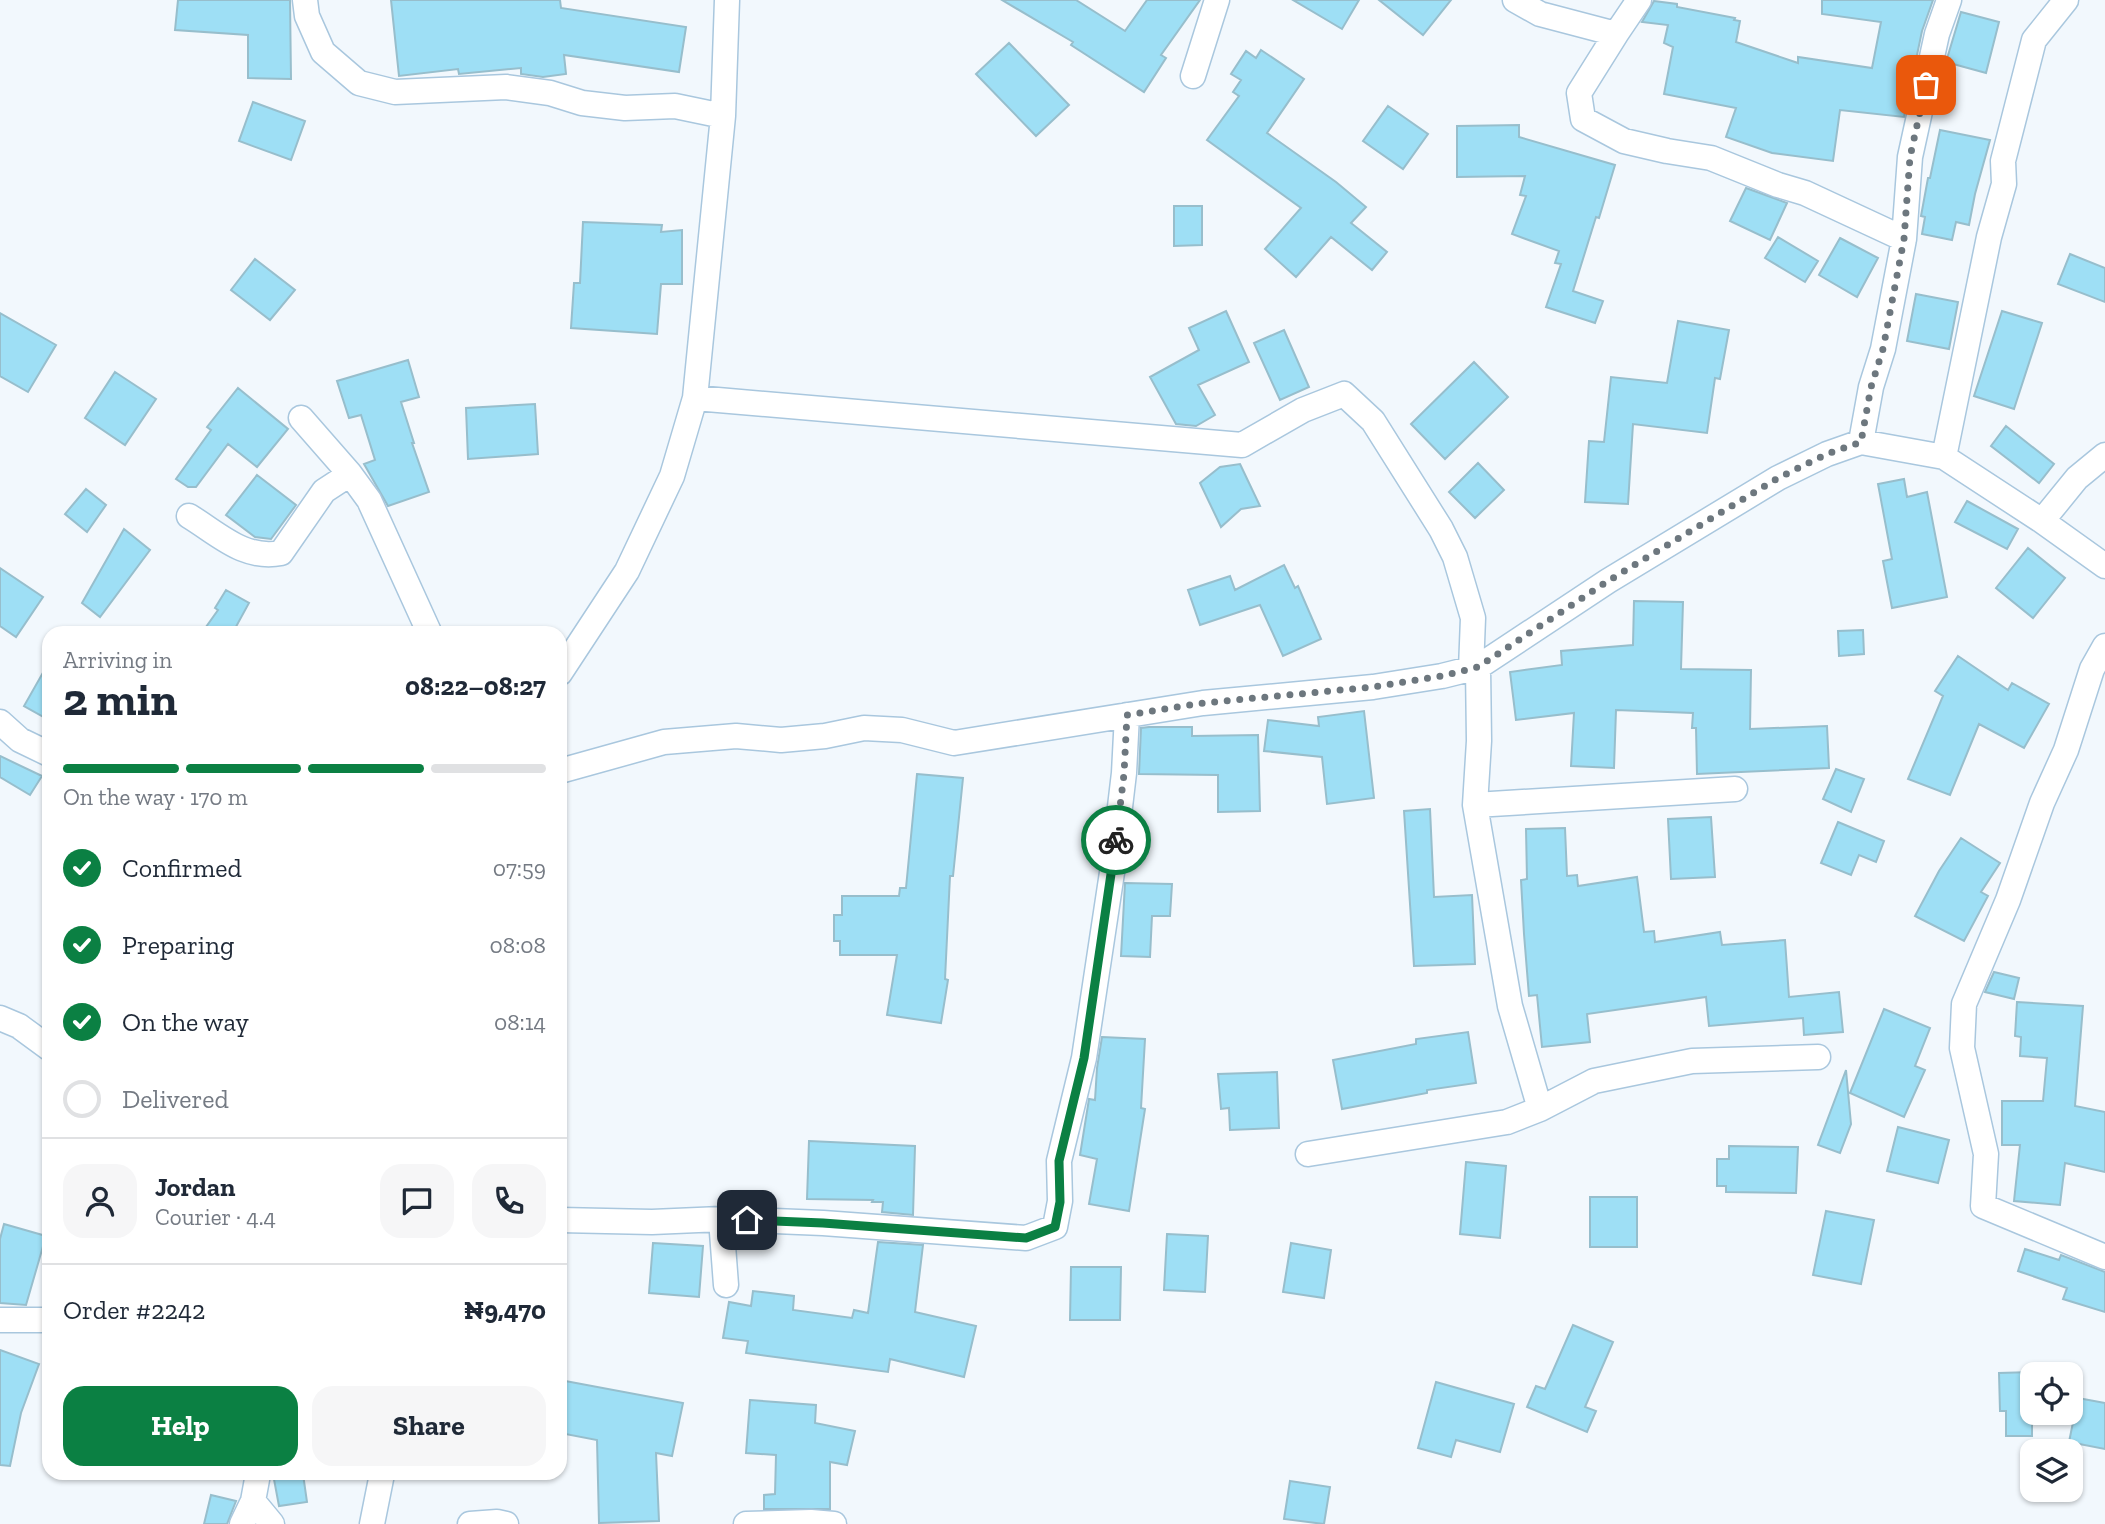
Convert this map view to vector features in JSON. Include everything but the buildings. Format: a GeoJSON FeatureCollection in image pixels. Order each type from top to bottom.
{"type":"FeatureCollection","features":[{"type":"Feature","properties":{"kind":"street"},"geometry":{"type":"LineString","coordinates":[[305,0],[307,16],[323,52],[359,83],[395,92],[506,87],[550,93],[582,103],[625,108],[675,106],[723,116]]}},
{"type":"Feature","properties":{"kind":"street"},"geometry":{"type":"LineString","coordinates":[[567,662],[627,570],[672,475],[695,398],[723,116],[727,0]]}},
{"type":"Feature","properties":{"kind":"street"},"geometry":{"type":"LineString","coordinates":[[1193,76],[1217,0]]}},
{"type":"Feature","properties":{"kind":"street"},"geometry":{"type":"LineString","coordinates":[[1515,0],[1540,14],[1616,34]]}},
{"type":"Feature","properties":{"kind":"street"},"geometry":{"type":"LineString","coordinates":[[1639,0],[1579,93],[1583,119],[1624,141],[1667,152],[1711,158],[1778,186],[1805,193],[1904,239]]}},
{"type":"Feature","properties":{"kind":"street"},"geometry":{"type":"LineString","coordinates":[[1861,442],[1871,387],[1883,349],[1904,239],[1910,157],[1937,34],[1949,0]]}},
{"type":"Feature","properties":{"kind":"street"},"geometry":{"type":"LineString","coordinates":[[1944,457],[1989,237],[2004,184],[2003,161],[2034,40],[2066,0]]}},
{"type":"Feature","properties":{"kind":"street"},"geometry":{"type":"LineString","coordinates":[[695,398],[1242,445],[1303,410],[1344,394],[1373,421],[1441,529],[1455,557],[1473,618],[1479,741],[1475,805],[1510,1006],[1540,1110]]}},
{"type":"Feature","properties":{"kind":"street"},"geometry":{"type":"LineString","coordinates":[[301,418],[369,500],[426,626]]}},
{"type":"Feature","properties":{"kind":"street"},"geometry":{"type":"LineString","coordinates":[[567,769],[664,742],[736,736],[781,740],[825,736],[864,728],[902,730],[954,743],[1203,703],[1373,687],[1474,668],[1608,581],[1778,478],[1827,454],[1861,442],[1944,457],[2105,566]]}},
{"type":"Feature","properties":{"kind":"street"},"geometry":{"type":"LineString","coordinates":[[2042,521],[2077,478],[2105,455]]}},
{"type":"Feature","properties":{"kind":"street"},"geometry":{"type":"LineString","coordinates":[[190,516],[249,554],[265,556],[281,553],[324,491],[350,474]]}},
{"type":"Feature","properties":{"kind":"street"},"geometry":{"type":"LineString","coordinates":[[2105,646],[2092,669],[2066,750],[2042,803],[2008,900],[1964,1004],[1962,1048],[1986,1154],[1983,1206],[2105,1256]]}},
{"type":"Feature","properties":{"kind":"street"},"geometry":{"type":"LineString","coordinates":[[567,1220],[652,1222],[721,1219],[823,1223],[1026,1238],[1055,1227],[1060,1202],[1059,1161],[1084,1058],[1113,866],[1124,774],[1127,715]]}},
{"type":"Feature","properties":{"kind":"street"},"geometry":{"type":"LineString","coordinates":[[0,723],[20,740],[42,751]]}},
{"type":"Feature","properties":{"kind":"street"},"geometry":{"type":"LineString","coordinates":[[1475,805],[1735,789]]}},
{"type":"Feature","properties":{"kind":"street"},"geometry":{"type":"LineString","coordinates":[[0,1018],[19,1026],[42,1043]]}},
{"type":"Feature","properties":{"kind":"street"},"geometry":{"type":"LineString","coordinates":[[1308,1154],[1507,1122],[1540,1110],[1594,1080],[1692,1061],[1818,1057]]}},
{"type":"Feature","properties":{"kind":"street"},"geometry":{"type":"LineString","coordinates":[[721,1219],[726,1285]]}},
{"type":"Feature","properties":{"kind":"street"},"geometry":{"type":"LineString","coordinates":[[0,1320],[42,1320]]}},
{"type":"Feature","properties":{"kind":"street"},"geometry":{"type":"LineString","coordinates":[[242,1524],[253,1501],[257,1480]]}},
{"type":"Feature","properties":{"kind":"street"},"geometry":{"type":"LineString","coordinates":[[372,1524],[381,1480]]}},
{"type":"Feature","properties":{"kind":"street"},"geometry":{"type":"LineString","coordinates":[[253,1501],[272,1524]]}},
{"type":"Feature","properties":{"kind":"street"},"geometry":{"type":"LineString","coordinates":[[470,1524],[506,1524]]}},
{"type":"Feature","properties":{"kind":"street"},"geometry":{"type":"LineString","coordinates":[[746,1524],[834,1524]]}},
{"type":"Feature","properties":{"kind":"way so far"},"geometry":{"type":"LineString","coordinates":[[1116,840],[1124,774],[1127,715],[1203,703],[1373,687],[1442,676],[1478,667],[1608,581],[1778,478],[1827,454],[1861,442],[1871,387],[1883,349],[1904,239],[1910,157],[1926,85]]}},
{"type":"Feature","properties":{"kind":"route"},"geometry":{"type":"LineString","coordinates":[[747,1220],[1026,1238],[1055,1227],[1060,1202],[1059,1161],[1084,1058],[1116,840]]}}]}
